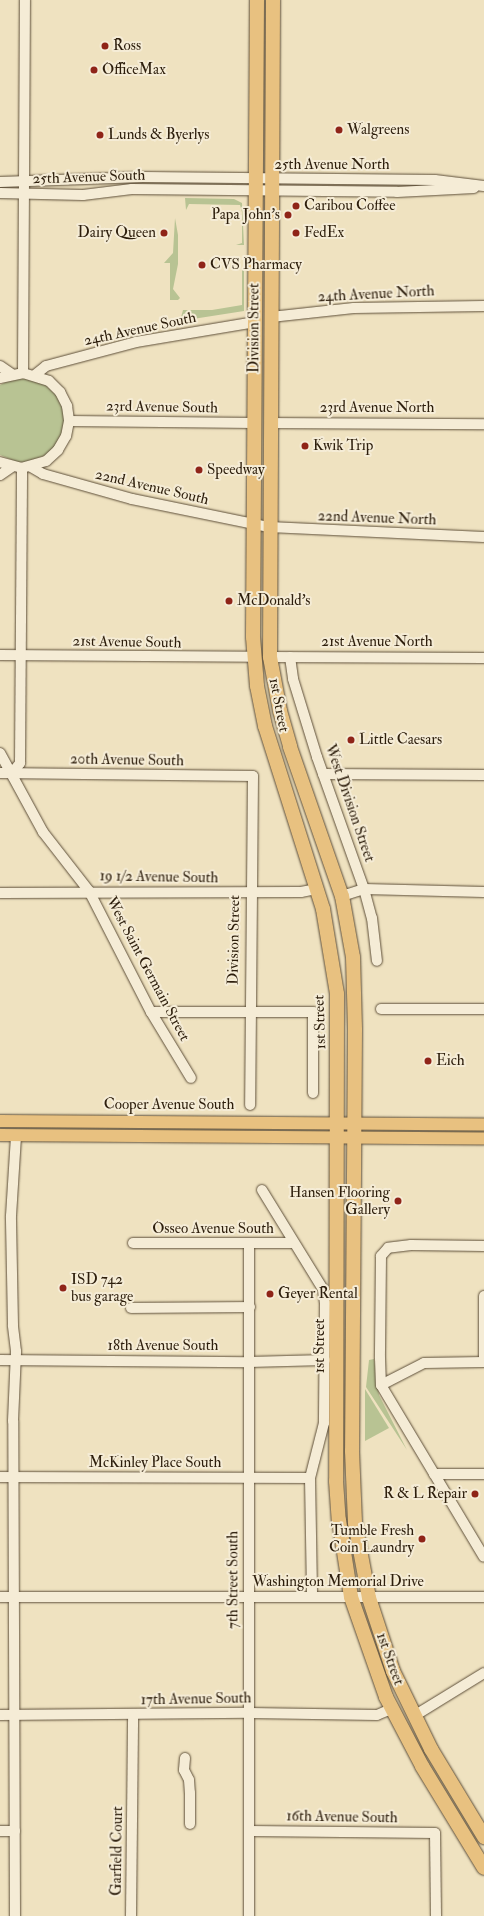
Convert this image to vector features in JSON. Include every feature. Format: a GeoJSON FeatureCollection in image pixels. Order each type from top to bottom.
{"type":"FeatureCollection","features":[{"type":"Feature","properties":{"kind":"highway","name":"Division Street"},"geometry":{"type":"LineString","coordinates":[[254,657],[253,524],[257,0]]}},
{"type":"Feature","properties":{"kind":"highway","name":"Division Street"},"geometry":{"type":"LineString","coordinates":[[270,657],[269,527],[273,0]]}},
{"type":"Feature","properties":{"kind":"highway","name":"1st Street"},"geometry":{"type":"LineString","coordinates":[[254,657],[260,705],[271,751],[316,889],[330,944],[337,994],[338,1137],[336,1481],[340,1532],[351,1597],[368,1651],[391,1709],[484,1868]]}},
{"type":"Feature","properties":{"kind":"highway","name":"1st Street"},"geometry":{"type":"LineString","coordinates":[[270,657],[280,711],[290,747],[342,896],[351,941],[355,980],[353,1496],[360,1552],[369,1598],[384,1647],[414,1716],[480,1819],[484,1837]]}},
{"type":"Feature","properties":{"kind":"main road","name":"Cooper Avenue South"},"geometry":{"type":"LineString","coordinates":[[0,1121],[484,1124]]}},
{"type":"Feature","properties":{"kind":"main road"},"geometry":{"type":"LineString","coordinates":[[0,1135],[484,1138]]}},
{"type":"Feature","properties":{"kind":"street"},"geometry":{"type":"LineString","coordinates":[[23,373],[25,0]]}},
{"type":"Feature","properties":{"kind":"street","name":"25th Avenue South"},"geometry":{"type":"LineString","coordinates":[[0,182],[179,177]]}},
{"type":"Feature","properties":{"kind":"street","name":"25th Avenue North"},"geometry":{"type":"LineString","coordinates":[[179,177],[256,186]]}},
{"type":"Feature","properties":{"kind":"street","name":"25th Avenue North"},"geometry":{"type":"LineString","coordinates":[[179,190],[445,180],[484,186]]}},
{"type":"Feature","properties":{"kind":"street","name":"25th Avenue South"},"geometry":{"type":"LineString","coordinates":[[0,193],[83,195],[132,190],[179,190]]}},
{"type":"Feature","properties":{"kind":"street","name":"24th Avenue North"},"geometry":{"type":"LineString","coordinates":[[271,317],[354,308],[484,306]]}},
{"type":"Feature","properties":{"kind":"street","name":"24th Avenue South"},"geometry":{"type":"LineString","coordinates":[[35,375],[46,366],[136,342],[254,322]]}},
{"type":"Feature","properties":{"kind":"street"},"geometry":{"type":"LineString","coordinates":[[0,366],[12,374]]}},
{"type":"Feature","properties":{"kind":"street"},"geometry":{"type":"LineString","coordinates":[[0,378],[12,374],[23,373],[35,375],[49,381],[60,392],[67,406],[69,421],[66,436],[58,450],[46,461],[22,467],[0,475]]}},
{"type":"Feature","properties":{"kind":"street","name":"23rd Avenue South"},"geometry":{"type":"LineString","coordinates":[[69,421],[254,423]]}},
{"type":"Feature","properties":{"kind":"street","name":"23rd Avenue North"},"geometry":{"type":"LineString","coordinates":[[270,423],[484,424]]}},
{"type":"Feature","properties":{"kind":"street","name":"22nd Avenue South"},"geometry":{"type":"LineString","coordinates":[[0,462],[22,467],[88,488],[269,527]]}},
{"type":"Feature","properties":{"kind":"street"},"geometry":{"type":"LineString","coordinates":[[12,774],[20,763],[22,467]]}},
{"type":"Feature","properties":{"kind":"street","name":"22nd Avenue North"},"geometry":{"type":"LineString","coordinates":[[269,527],[484,537]]}},
{"type":"Feature","properties":{"kind":"street","name":"21st Avenue South"},"geometry":{"type":"LineString","coordinates":[[0,655],[254,657]]}},
{"type":"Feature","properties":{"kind":"street","name":"21st Avenue North"},"geometry":{"type":"LineString","coordinates":[[270,657],[484,658]]}},
{"type":"Feature","properties":{"kind":"street","name":"West Division Street"},"geometry":{"type":"LineString","coordinates":[[290,657],[293,679],[323,774],[364,889],[372,918],[377,961]]}},
{"type":"Feature","properties":{"kind":"street","name":"West Saint Germain Street"},"geometry":{"type":"LineString","coordinates":[[0,752],[44,832],[89,891],[151,1012],[191,1078]]}},
{"type":"Feature","properties":{"kind":"street","name":"20th Avenue South"},"geometry":{"type":"LineString","coordinates":[[0,774],[253,776]]}},
{"type":"Feature","properties":{"kind":"street"},"geometry":{"type":"LineString","coordinates":[[323,774],[484,775]]}},
{"type":"Feature","properties":{"kind":"street","name":"Division Street"},"geometry":{"type":"LineString","coordinates":[[250,1105],[253,776]]}},
{"type":"Feature","properties":{"kind":"street","name":"19 1/2 Avenue South"},"geometry":{"type":"LineString","coordinates":[[0,893],[89,891],[252,893],[301,892],[316,889]]}},
{"type":"Feature","properties":{"kind":"street"},"geometry":{"type":"LineString","coordinates":[[342,896],[364,889],[484,892]]}},
{"type":"Feature","properties":{"kind":"street"},"geometry":{"type":"LineString","coordinates":[[381,1009],[484,1009]]}},
{"type":"Feature","properties":{"kind":"street"},"geometry":{"type":"LineString","coordinates":[[151,1012],[313,1012],[313,1093]]}},
{"type":"Feature","properties":{"kind":"street"},"geometry":{"type":"LineString","coordinates":[[15,1916],[14,1478],[16,1361],[11,1216],[16,1136]]}},
{"type":"Feature","properties":{"kind":"street"},"geometry":{"type":"LineString","coordinates":[[262,1190],[293,1243],[323,1289],[325,1303],[324,1423],[310,1478],[312,1596]]}},
{"type":"Feature","properties":{"kind":"street","name":"Osseo Avenue South"},"geometry":{"type":"LineString","coordinates":[[133,1244],[249,1245],[293,1243]]}},
{"type":"Feature","properties":{"kind":"street","name":"7th Street South"},"geometry":{"type":"LineString","coordinates":[[249,1245],[249,1916]]}},
{"type":"Feature","properties":{"kind":"street"},"geometry":{"type":"LineString","coordinates":[[484,1246],[397,1245],[388,1248],[381,1256],[381,1385],[484,1557]]}},
{"type":"Feature","properties":{"kind":"street"},"geometry":{"type":"LineString","coordinates":[[381,1385],[424,1363],[484,1362],[484,1296]]}},
{"type":"Feature","properties":{"kind":"street"},"geometry":{"type":"LineString","coordinates":[[131,1308],[249,1307]]}},
{"type":"Feature","properties":{"kind":"street","name":"18th Avenue South"},"geometry":{"type":"LineString","coordinates":[[0,1360],[249,1362],[325,1360]]}},
{"type":"Feature","properties":{"kind":"street"},"geometry":{"type":"LineString","coordinates":[[434,1474],[484,1474]]}},
{"type":"Feature","properties":{"kind":"street","name":"McKinley Place South"},"geometry":{"type":"LineString","coordinates":[[0,1478],[310,1478]]}},
{"type":"Feature","properties":{"kind":"street","name":"Washington Memorial Drive"},"geometry":{"type":"LineString","coordinates":[[0,1597],[484,1597]]}},
{"type":"Feature","properties":{"kind":"street"},"geometry":{"type":"LineString","coordinates":[[414,1716],[484,1673]]}},
{"type":"Feature","properties":{"kind":"street","name":"17th Avenue South"},"geometry":{"type":"LineString","coordinates":[[0,1715],[250,1713],[377,1715],[391,1709]]}},
{"type":"Feature","properties":{"kind":"street","name":"Garfield Court"},"geometry":{"type":"LineString","coordinates":[[131,1916],[133,1715]]}},
{"type":"Feature","properties":{"kind":"street"},"geometry":{"type":"LineString","coordinates":[[185,1758],[184,1770],[189,1780],[190,1793],[190,1824]]}},
{"type":"Feature","properties":{"kind":"street"},"geometry":{"type":"LineString","coordinates":[[0,1831],[15,1831]]}},
{"type":"Feature","properties":{"kind":"street","name":"16th Avenue South"},"geometry":{"type":"LineString","coordinates":[[250,1831],[435,1833],[436,1916]]}},
{"type":"Feature","properties":{"kind":"green space"},"geometry":{"type":"Polygon","coordinates":[[[185,198],[234,199],[242,203],[244,245],[236,245],[242,243],[242,212],[240,205],[189,204],[186,210],[185,198]]]}},
{"type":"Feature","properties":{"kind":"green space"},"geometry":{"type":"Polygon","coordinates":[[[175,218],[178,235],[178,264],[173,289],[180,298],[178,300],[170,300],[170,263],[164,263],[173,253],[175,218]]]}},
{"type":"Feature","properties":{"kind":"green space"},"geometry":{"type":"Polygon","coordinates":[[[242,270],[244,270],[244,311],[180,321],[183,310],[212,310],[242,305],[242,270]]]}},
{"type":"Feature","properties":{"kind":"green space"},"geometry":{"type":"Polygon","coordinates":[[[27,378],[44,384],[57,396],[64,412],[65,422],[63,432],[53,449],[46,455],[27,462],[17,462],[0,455],[0,385],[10,380],[27,378]]]}},
{"type":"Feature","properties":{"kind":"green space"},"geometry":{"type":"Polygon","coordinates":[[[374,1359],[379,1395],[407,1450],[366,1387],[369,1360],[374,1359]]]}},
{"type":"Feature","properties":{"kind":"green space"},"geometry":{"type":"Polygon","coordinates":[[[365,1389],[389,1428],[365,1441],[365,1389]]]}},
{"type":"Feature","properties":{"kind":"place","name":"Ross"},"geometry":{"type":"Point","coordinates":[105,46]}},
{"type":"Feature","properties":{"kind":"place","name":"OfficeMax"},"geometry":{"type":"Point","coordinates":[94,70]}},
{"type":"Feature","properties":{"kind":"place","name":"Walgreens"},"geometry":{"type":"Point","coordinates":[339,130]}},
{"type":"Feature","properties":{"kind":"place","name":"Lunds & Byerlys"},"geometry":{"type":"Point","coordinates":[100,135]}},
{"type":"Feature","properties":{"kind":"place","name":"Caribou Coffee"},"geometry":{"type":"Point","coordinates":[296,206]}},
{"type":"Feature","properties":{"kind":"place","name":"Papa John's"},"geometry":{"type":"Point","coordinates":[288,215]}},
{"type":"Feature","properties":{"kind":"place","name":"Dairy Queen"},"geometry":{"type":"Point","coordinates":[164,233]}},
{"type":"Feature","properties":{"kind":"place","name":"FedEx"},"geometry":{"type":"Point","coordinates":[296,233]}},
{"type":"Feature","properties":{"kind":"place","name":"CVS Pharmacy"},"geometry":{"type":"Point","coordinates":[202,265]}},
{"type":"Feature","properties":{"kind":"place","name":"Kwik Trip"},"geometry":{"type":"Point","coordinates":[305,446]}},
{"type":"Feature","properties":{"kind":"place","name":"Speedway"},"geometry":{"type":"Point","coordinates":[199,470]}},
{"type":"Feature","properties":{"kind":"place","name":"McDonald's"},"geometry":{"type":"Point","coordinates":[229,601]}},
{"type":"Feature","properties":{"kind":"place","name":"Little Caesars"},"geometry":{"type":"Point","coordinates":[351,740]}},
{"type":"Feature","properties":{"kind":"place","name":"Eich"},"geometry":{"type":"Point","coordinates":[428,1061]}},
{"type":"Feature","properties":{"kind":"place","name":"Hansen Flooring Gallery"},"geometry":{"type":"Point","coordinates":[398,1201]}},
{"type":"Feature","properties":{"kind":"place","name":"ISD 742 bus garage"},"geometry":{"type":"Point","coordinates":[63,1288]}},
{"type":"Feature","properties":{"kind":"place","name":"Geyer Rental"},"geometry":{"type":"Point","coordinates":[270,1294]}},
{"type":"Feature","properties":{"kind":"place","name":"R & L Repair"},"geometry":{"type":"Point","coordinates":[475,1494]}},
{"type":"Feature","properties":{"kind":"place","name":"Tumble Fresh Coin Laundry"},"geometry":{"type":"Point","coordinates":[422,1539]}}]}
